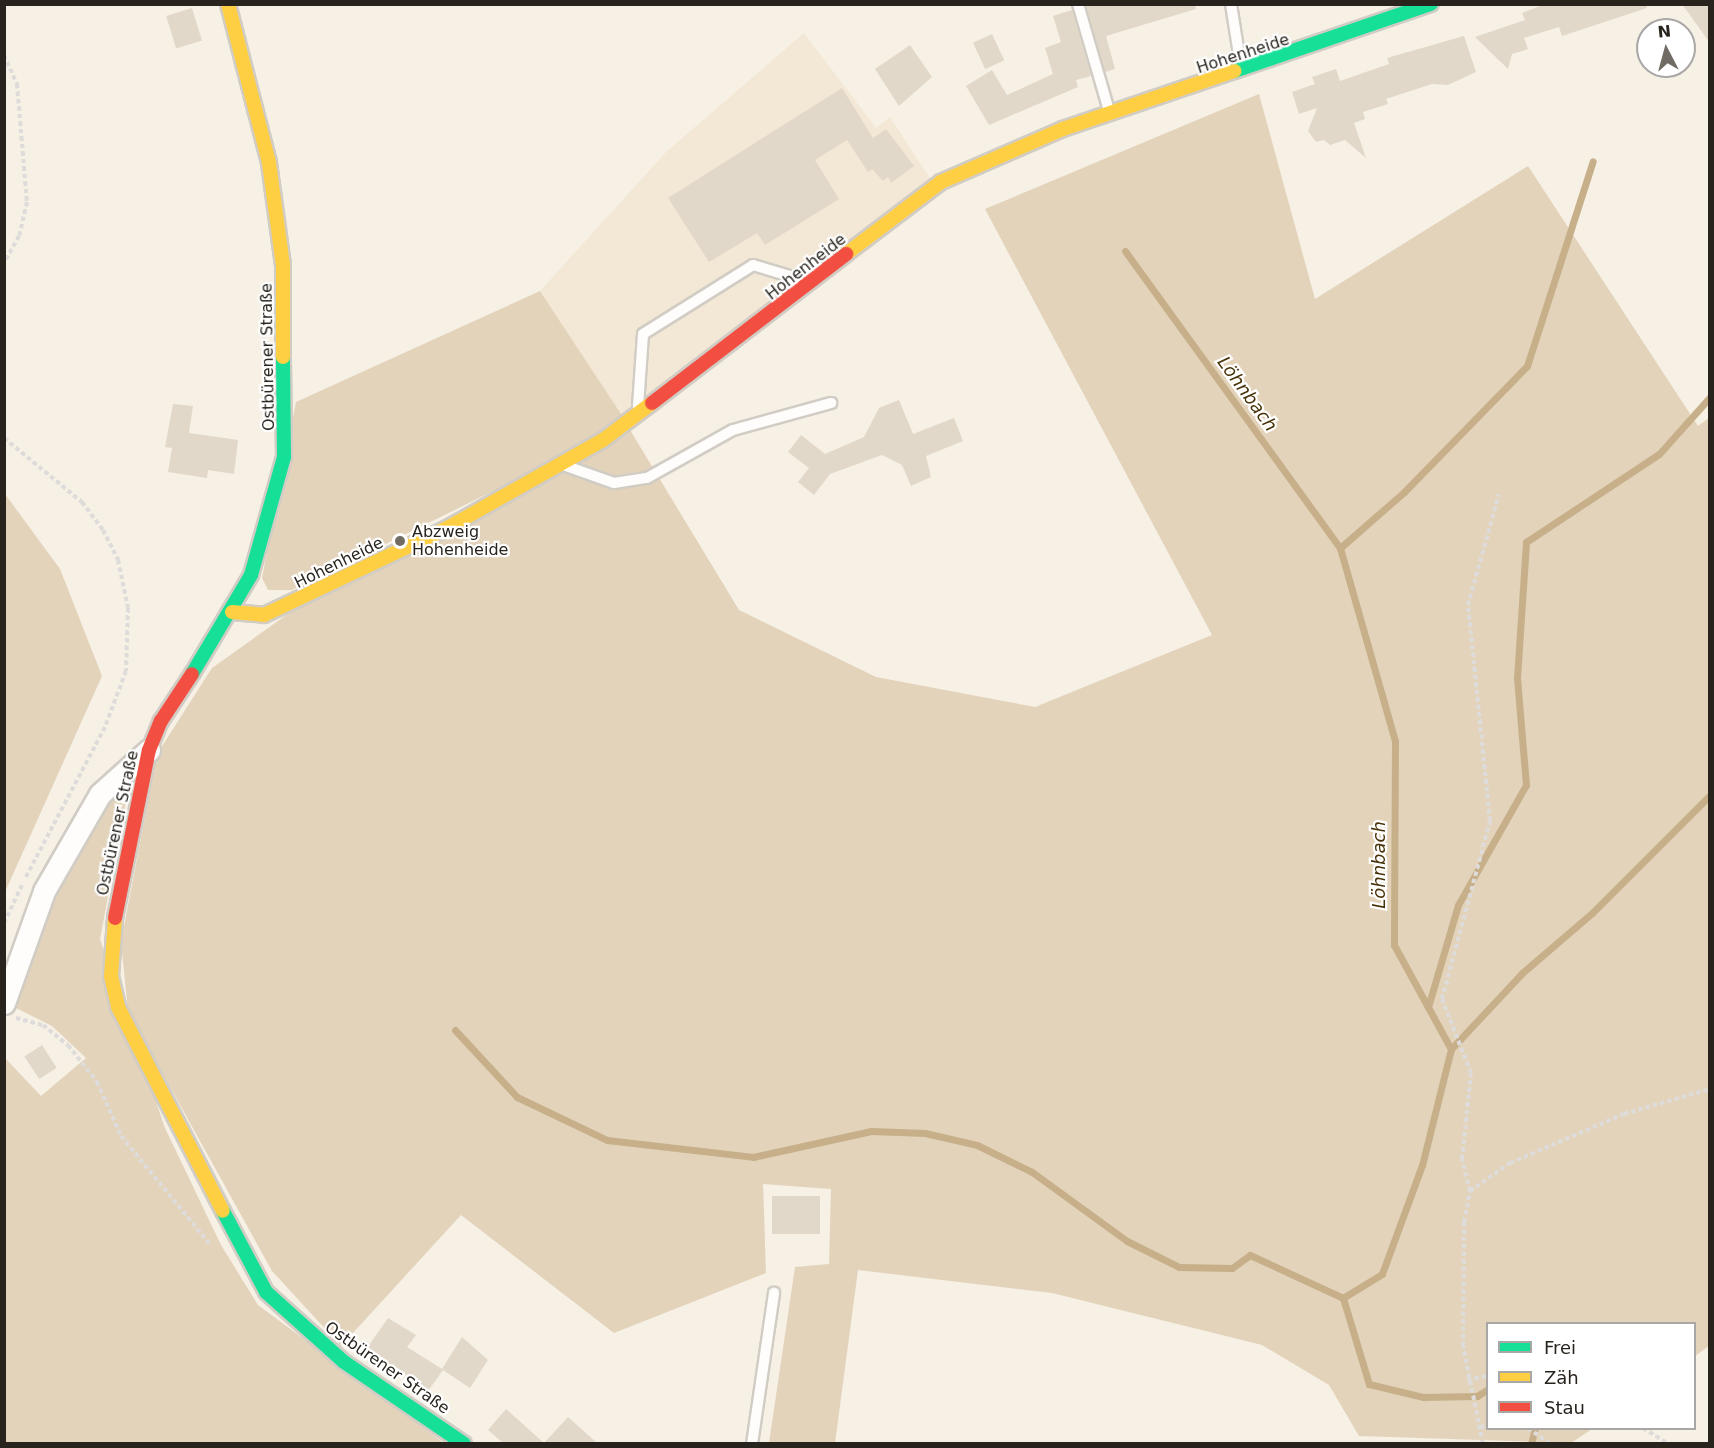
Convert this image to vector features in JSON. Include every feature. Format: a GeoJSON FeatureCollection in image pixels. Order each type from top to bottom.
{"type":"FeatureCollection","features":[{"type":"Feature","properties":{"kind":"street","name":"Ostbürener Straße"},"geometry":{"type":"LineString","coordinates":[[228,4],[269,162],[283,265],[286,372],[284,457],[276,494],[251,575],[232,612],[161,721],[149,750],[111,948],[118,1007],[267,1292],[344,1362],[464,1443]]}},
{"type":"Feature","properties":{"kind":"street","name":"Hohenheide"},"geometry":{"type":"LineString","coordinates":[[232,612],[264,615],[306,598],[560,464],[638,415],[941,182],[997,156],[1110,114],[1241,72],[1431,4]]}},
{"type":"Feature","properties":{"kind":"street"},"geometry":{"type":"LineString","coordinates":[[7,1010],[44,891],[100,794],[149,750]]}},
{"type":"Feature","properties":{"kind":"lane"},"geometry":{"type":"LineString","coordinates":[[1078,4],[1110,114]]}},
{"type":"Feature","properties":{"kind":"lane"},"geometry":{"type":"LineString","coordinates":[[1232,4],[1241,72]]}},
{"type":"Feature","properties":{"kind":"lane"},"geometry":{"type":"LineString","coordinates":[[638,415],[643,334],[753,265],[812,283]]}},
{"type":"Feature","properties":{"kind":"lane"},"geometry":{"type":"LineString","coordinates":[[560,464],[614,483],[647,478],[733,430],[831,404]]}},
{"type":"Feature","properties":{"kind":"lane"},"geometry":{"type":"LineString","coordinates":[[752,1443],[774,1293]]}},
{"type":"Feature","properties":{"kind":"path"},"geometry":{"type":"LineString","coordinates":[[4,55],[17,84],[27,201],[19,236],[4,263]]}},
{"type":"Feature","properties":{"kind":"path"},"geometry":{"type":"LineString","coordinates":[[4,438],[82,502],[103,530],[118,560],[128,640],[126,671],[105,727],[45,834],[4,923]]}},
{"type":"Feature","properties":{"kind":"path"},"geometry":{"type":"LineString","coordinates":[[1483,1443],[1467,1381],[1462,1297],[1464,1222],[1470,1191],[1462,1159],[1471,1073],[1442,999],[1490,821],[1468,605],[1499,494]]}},
{"type":"Feature","properties":{"kind":"path"},"geometry":{"type":"LineString","coordinates":[[7,1010],[43,1026],[68,1045],[97,1083],[121,1136],[214,1248]]}},
{"type":"Feature","properties":{"kind":"path"},"geometry":{"type":"LineString","coordinates":[[1470,1191],[1510,1163],[1624,1114],[1710,1089]]}},
{"type":"Feature","properties":{"kind":"path"},"geometry":{"type":"LineString","coordinates":[[1467,1381],[1486,1376]]}},
{"type":"Feature","properties":{"kind":"path"},"geometry":{"type":"LineString","coordinates":[[1480,1427],[1486,1426]]}},
{"type":"Feature","properties":{"kind":"path"},"geometry":{"type":"LineString","coordinates":[[1531,1430],[1551,1443]]}},
{"type":"Feature","properties":{"kind":"path"},"geometry":{"type":"LineString","coordinates":[[1647,1430],[1670,1443]]}},
{"type":"Feature","properties":{"kind":"shaded area"},"geometry":{"type":"Polygon","coordinates":[[[804,33],[876,128],[890,117],[931,180],[625,420],[540,291],[667,151],[804,33]]]}},
{"type":"Feature","properties":{"kind":"shaded area"},"geometry":{"type":"Polygon","coordinates":[[[1259,94],[1315,299],[1528,166],[1698,426],[1709,418],[1709,1346],[1696,1355],[1696,1322],[1486,1322],[1486,1430],[1590,1430],[1571,1443],[1359,1436],[1329,1385],[1262,1345],[1052,1293],[858,1270],[835,1443],[769,1443],[795,1267],[829,1264],[831,1189],[763,1184],[766,1273],[614,1333],[461,1215],[341,1346],[272,1271],[128,1011],[121,942],[157,754],[212,668],[306,601],[627,425],[739,610],[876,677],[1035,707],[1212,635],[985,209],[1259,94]]]}},
{"type":"Feature","properties":{"kind":"shaded area"},"geometry":{"type":"Polygon","coordinates":[[[540,291],[625,420],[603,437],[292,590],[268,590],[262,578],[296,402],[540,291]]]}},
{"type":"Feature","properties":{"kind":"shaded area"},"geometry":{"type":"Polygon","coordinates":[[[5,494],[60,569],[102,676],[5,892],[5,494]]]}},
{"type":"Feature","properties":{"kind":"shaded area"},"geometry":{"type":"Polygon","coordinates":[[[122,790],[127,796],[100,939],[165,1128],[221,1245],[258,1305],[444,1443],[5,1443],[4,1057],[41,1096],[86,1058],[52,1026],[8,1004],[51,896],[107,802],[122,790]]]}},
{"type":"Feature","properties":{"kind":"building"},"geometry":{"type":"Polygon","coordinates":[[[1195,4],[1196,9],[1106,36],[1115,69],[1105,72],[1086,5],[1195,4]]]}},
{"type":"Feature","properties":{"kind":"building"},"geometry":{"type":"Polygon","coordinates":[[[1545,4],[1646,4],[1647,8],[1562,36],[1559,27],[1524,38],[1528,49],[1512,54],[1508,69],[1475,37],[1525,20],[1522,13],[1545,4]]]}},
{"type":"Feature","properties":{"kind":"building"},"geometry":{"type":"Polygon","coordinates":[[[1682,4],[1710,4],[1710,43],[1696,24],[1696,18],[1692,18],[1682,4]]]}},
{"type":"Feature","properties":{"kind":"building"},"geometry":{"type":"Polygon","coordinates":[[[192,8],[202,41],[176,48],[166,16],[192,8]]]}},
{"type":"Feature","properties":{"kind":"building"},"geometry":{"type":"Polygon","coordinates":[[[1072,10],[1091,76],[1076,80],[1078,87],[989,125],[966,86],[992,70],[1007,95],[1053,74],[1045,48],[1061,42],[1053,16],[1072,10]]]}},
{"type":"Feature","properties":{"kind":"building"},"geometry":{"type":"Polygon","coordinates":[[[992,34],[1004,60],[985,69],[973,43],[992,34]]]}},
{"type":"Feature","properties":{"kind":"building"},"geometry":{"type":"Polygon","coordinates":[[[1464,36],[1476,72],[1448,85],[1432,84],[1386,99],[1388,104],[1363,112],[1365,119],[1354,123],[1366,158],[1345,140],[1330,145],[1324,140],[1316,142],[1308,131],[1317,108],[1299,114],[1292,92],[1315,84],[1312,77],[1336,69],[1340,81],[1389,64],[1387,58],[1464,36]]]}},
{"type":"Feature","properties":{"kind":"building"},"geometry":{"type":"Polygon","coordinates":[[[910,45],[932,77],[899,106],[875,69],[910,45]]]}},
{"type":"Feature","properties":{"kind":"building"},"geometry":{"type":"Polygon","coordinates":[[[842,88],[873,138],[886,129],[914,166],[891,183],[888,177],[883,181],[872,169],[868,172],[847,140],[815,160],[839,199],[765,245],[757,233],[709,262],[668,198],[842,88]]]}},
{"type":"Feature","properties":{"kind":"building"},"geometry":{"type":"Polygon","coordinates":[[[899,400],[913,434],[954,418],[963,441],[926,456],[931,477],[911,486],[902,465],[882,455],[830,474],[814,495],[798,482],[809,468],[788,452],[801,435],[825,454],[864,437],[879,408],[899,400]]]}},
{"type":"Feature","properties":{"kind":"building"},"geometry":{"type":"Polygon","coordinates":[[[173,404],[193,406],[189,433],[238,440],[234,474],[208,470],[207,478],[168,472],[172,448],[165,447],[173,404]]]}},
{"type":"Feature","properties":{"kind":"building"},"geometry":{"type":"Polygon","coordinates":[[[42,1045],[57,1068],[39,1079],[24,1056],[42,1045]]]}},
{"type":"Feature","properties":{"kind":"building"},"geometry":{"type":"Polygon","coordinates":[[[772,1196],[820,1196],[820,1234],[772,1234],[772,1196]]]}},
{"type":"Feature","properties":{"kind":"building"},"geometry":{"type":"Polygon","coordinates":[[[388,1318],[416,1335],[407,1347],[442,1369],[462,1337],[488,1360],[470,1388],[443,1370],[428,1391],[367,1348],[388,1318]]]}},
{"type":"Feature","properties":{"kind":"building"},"geometry":{"type":"Polygon","coordinates":[[[506,1409],[544,1443],[503,1443],[488,1430],[506,1409]]]}},
{"type":"Feature","properties":{"kind":"building"},"geometry":{"type":"Polygon","coordinates":[[[568,1417],[597,1443],[544,1443],[568,1417]]]}},
{"type":"Feature","properties":{"kind":"waterway"},"geometry":{"type":"LineString","coordinates":[[1340,548],[1404,492],[1527,366],[1593,161]]}},
{"type":"Feature","properties":{"kind":"waterway","name":"Löhnbach"},"geometry":{"type":"LineString","coordinates":[[1125,251],[1340,548],[1395,741],[1394,945],[1451,1049],[1422,1165],[1382,1274],[1343,1298],[1369,1384],[1423,1397],[1477,1396],[1486,1390]]}},
{"type":"Feature","properties":{"kind":"waterway"},"geometry":{"type":"LineString","coordinates":[[1428,1007],[1458,905],[1526,785],[1517,678],[1526,542],[1659,454],[1710,397]]}},
{"type":"Feature","properties":{"kind":"waterway"},"geometry":{"type":"LineString","coordinates":[[1451,1049],[1522,973],[1592,913],[1710,795]]}},
{"type":"Feature","properties":{"kind":"waterway"},"geometry":{"type":"LineString","coordinates":[[455,1030],[517,1097],[607,1140],[753,1157],[871,1131],[925,1133],[977,1145],[1032,1172],[1127,1241],[1179,1267],[1232,1268],[1250,1255],[1343,1298]]}},
{"type":"Feature","properties":{"kind":"waterway","name":"Löhnbach"},"geometry":{"type":"LineString","coordinates":[[1531,1444],[1534,1430]]}},
{"type":"Feature","properties":{"kind":"traffic: fast"},"geometry":{"type":"LineString","coordinates":[[1234,71],[1431,4]]}},
{"type":"Feature","properties":{"kind":"traffic: fast"},"geometry":{"type":"LineString","coordinates":[[192,674],[251,575],[284,457],[283,357]]}},
{"type":"Feature","properties":{"kind":"traffic: fast"},"geometry":{"type":"LineString","coordinates":[[223,1211],[266,1292],[344,1362],[464,1444]]}},
{"type":"Feature","properties":{"kind":"traffic: slow"},"geometry":{"type":"LineString","coordinates":[[228,4],[269,163],[283,265],[283,357]]}},
{"type":"Feature","properties":{"kind":"traffic: slow"},"geometry":{"type":"LineString","coordinates":[[846,254],[941,182],[1063,129],[1234,71]]}},
{"type":"Feature","properties":{"kind":"traffic: slow"},"geometry":{"type":"LineString","coordinates":[[232,612],[264,615],[449,527],[603,440],[652,403]]}},
{"type":"Feature","properties":{"kind":"traffic: slow"},"geometry":{"type":"LineString","coordinates":[[115,918],[111,976],[118,1007],[223,1211]]}},
{"type":"Feature","properties":{"kind":"traffic: jam"},"geometry":{"type":"LineString","coordinates":[[652,403],[846,254]]}},
{"type":"Feature","properties":{"kind":"traffic: jam"},"geometry":{"type":"LineString","coordinates":[[115,918],[149,750],[161,721],[192,674]]}},
{"type":"Feature","properties":{"kind":"place","name":"Abzweig Hohenheide"},"geometry":{"type":"Point","coordinates":[400,541]}}]}
